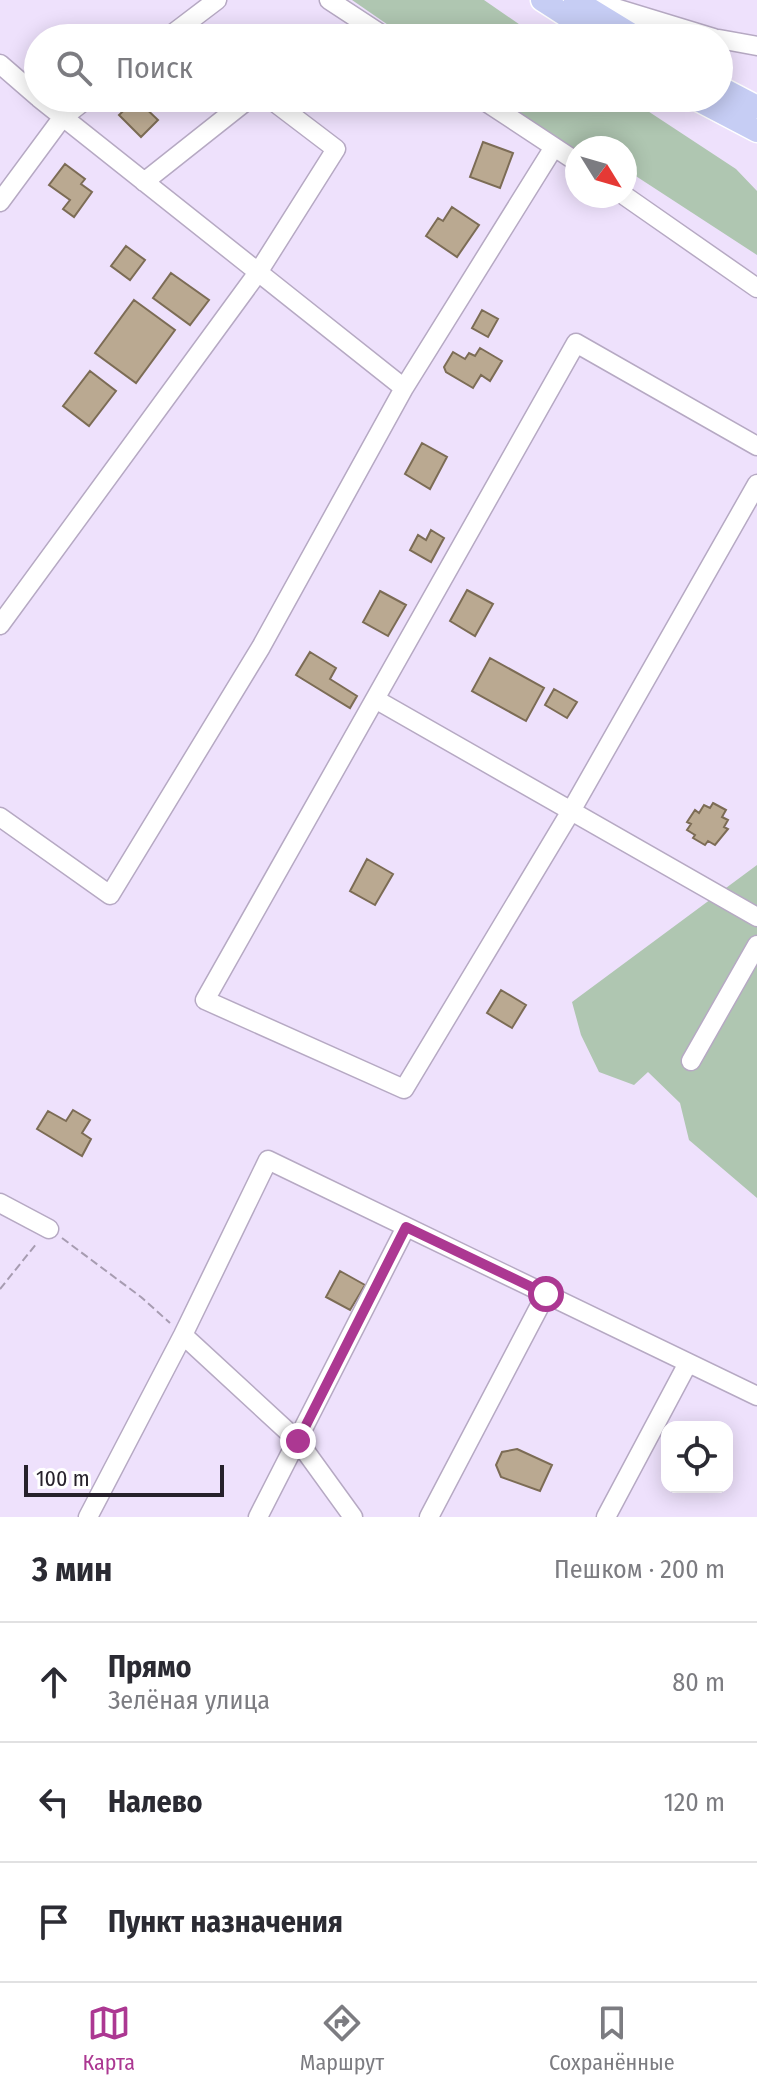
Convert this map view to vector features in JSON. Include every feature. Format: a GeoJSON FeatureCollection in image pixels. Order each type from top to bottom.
{"type":"FeatureCollection","features":[{"type":"Feature","properties":{"kind":"main road"},"geometry":{"type":"LineString","coordinates":[[575,0],[614,24]]}},
{"type":"Feature","properties":{"kind":"main road"},"geometry":{"type":"LineString","coordinates":[[544,2],[579,24]]}},
{"type":"Feature","properties":{"kind":"main road"},"geometry":{"type":"LineString","coordinates":[[733,94],[757,107]]}},
{"type":"Feature","properties":{"kind":"main road"},"geometry":{"type":"LineString","coordinates":[[721,112],[757,131]]}},
{"type":"Feature","properties":{"kind":"street"},"geometry":{"type":"LineString","coordinates":[[185,24],[217,0]]}},
{"type":"Feature","properties":{"kind":"street"},"geometry":{"type":"LineString","coordinates":[[329,0],[366,24]]}},
{"type":"Feature","properties":{"kind":"street"},"geometry":{"type":"LineString","coordinates":[[589,0],[667,24]]}},
{"type":"Feature","properties":{"kind":"street"},"geometry":{"type":"LineString","coordinates":[[733,42],[757,46]]}},
{"type":"Feature","properties":{"kind":"street"},"geometry":{"type":"LineString","coordinates":[[0,64],[24,85]]}},
{"type":"Feature","properties":{"kind":"street"},"geometry":{"type":"LineString","coordinates":[[55,112],[404,388]]}},
{"type":"Feature","properties":{"kind":"street"},"geometry":{"type":"LineString","coordinates":[[0,202],[62,118],[70,112]]}},
{"type":"Feature","properties":{"kind":"street"},"geometry":{"type":"LineString","coordinates":[[144,182],[232,112]]}},
{"type":"Feature","properties":{"kind":"street"},"geometry":{"type":"LineString","coordinates":[[0,625],[259,271],[336,149],[287,112]]}},
{"type":"Feature","properties":{"kind":"street"},"geometry":{"type":"LineString","coordinates":[[501,112],[565,154]]}},
{"type":"Feature","properties":{"kind":"street"},"geometry":{"type":"LineString","coordinates":[[0,817],[110,895],[261,647],[404,388],[554,147]]}},
{"type":"Feature","properties":{"kind":"street"},"geometry":{"type":"LineString","coordinates":[[637,204],[757,288]]}},
{"type":"Feature","properties":{"kind":"street"},"geometry":{"type":"LineString","coordinates":[[757,446],[576,343],[205,1000],[404,1089],[571,811],[757,484]]}},
{"type":"Feature","properties":{"kind":"street"},"geometry":{"type":"LineString","coordinates":[[375,699],[757,917]]}},
{"type":"Feature","properties":{"kind":"street"},"geometry":{"type":"LineString","coordinates":[[691,1061],[757,945]]}},
{"type":"Feature","properties":{"kind":"street"},"geometry":{"type":"LineString","coordinates":[[88,1517],[183,1335],[268,1160],[757,1396]]}},
{"type":"Feature","properties":{"kind":"street"},"geometry":{"type":"LineString","coordinates":[[0,1203],[49,1229]]}},
{"type":"Feature","properties":{"kind":"street"},"geometry":{"type":"LineString","coordinates":[[258,1517],[406,1227]]}},
{"type":"Feature","properties":{"kind":"street"},"geometry":{"type":"LineString","coordinates":[[429,1517],[546,1294]]}},
{"type":"Feature","properties":{"kind":"street"},"geometry":{"type":"LineString","coordinates":[[183,1335],[298,1441],[353,1517]]}},
{"type":"Feature","properties":{"kind":"street"},"geometry":{"type":"LineString","coordinates":[[606,1517],[688,1363]]}},
{"type":"Feature","properties":{"kind":"path"},"geometry":{"type":"LineString","coordinates":[[0,1289],[49,1229],[141,1297],[183,1335]]}},
{"type":"Feature","properties":{"kind":"green space"},"geometry":{"type":"Polygon","coordinates":[[[352,0],[484,0],[519,24],[387,24],[352,0]]]}},
{"type":"Feature","properties":{"kind":"green space"},"geometry":{"type":"Polygon","coordinates":[[[514,112],[649,112],[736,169],[757,191],[757,255],[637,177],[637,136],[565,136],[565,147],[514,112]]]}},
{"type":"Feature","properties":{"kind":"green space"},"geometry":{"type":"Polygon","coordinates":[[[757,865],[757,1198],[689,1140],[680,1103],[648,1072],[634,1085],[599,1072],[581,1035],[572,1002],[757,865]]]}},
{"type":"Feature","properties":{"kind":"building"},"geometry":{"type":"Polygon","coordinates":[[[122,112],[150,112],[158,120],[141,137],[119,115],[122,112]]]}},
{"type":"Feature","properties":{"kind":"building"},"geometry":{"type":"Polygon","coordinates":[[[483,142],[513,153],[500,188],[470,177],[483,142]]]}},
{"type":"Feature","properties":{"kind":"building"},"geometry":{"type":"Polygon","coordinates":[[[65,164],[85,179],[81,184],[92,192],[74,217],[63,209],[70,200],[49,185],[65,164]]]}},
{"type":"Feature","properties":{"kind":"building"},"geometry":{"type":"Polygon","coordinates":[[[452,207],[479,225],[457,257],[426,236],[438,218],[443,221],[452,207]]]}},
{"type":"Feature","properties":{"kind":"building"},"geometry":{"type":"Polygon","coordinates":[[[126,246],[145,260],[130,280],[111,266],[126,246]]]}},
{"type":"Feature","properties":{"kind":"building"},"geometry":{"type":"Polygon","coordinates":[[[171,273],[209,300],[190,325],[153,298],[171,273]]]}},
{"type":"Feature","properties":{"kind":"building"},"geometry":{"type":"Polygon","coordinates":[[[134,300],[175,330],[136,383],[95,353],[134,300]]]}},
{"type":"Feature","properties":{"kind":"building"},"geometry":{"type":"Polygon","coordinates":[[[482,310],[498,319],[488,337],[472,328],[482,310]]]}},
{"type":"Feature","properties":{"kind":"building"},"geometry":{"type":"Polygon","coordinates":[[[480,348],[502,361],[490,381],[481,375],[473,388],[446,372],[444,367],[453,352],[465,359],[469,353],[475,356],[480,348]]]}},
{"type":"Feature","properties":{"kind":"building"},"geometry":{"type":"Polygon","coordinates":[[[90,371],[116,391],[89,426],[63,406],[90,371]]]}},
{"type":"Feature","properties":{"kind":"building"},"geometry":{"type":"Polygon","coordinates":[[[422,443],[447,457],[430,489],[405,474],[422,443]]]}},
{"type":"Feature","properties":{"kind":"building"},"geometry":{"type":"Polygon","coordinates":[[[431,530],[444,538],[431,562],[410,550],[418,535],[426,540],[431,530]]]}},
{"type":"Feature","properties":{"kind":"building"},"geometry":{"type":"Polygon","coordinates":[[[467,590],[493,604],[475,636],[450,621],[467,590]]]}},
{"type":"Feature","properties":{"kind":"building"},"geometry":{"type":"Polygon","coordinates":[[[380,591],[406,605],[388,636],[363,622],[380,591]]]}},
{"type":"Feature","properties":{"kind":"building"},"geometry":{"type":"Polygon","coordinates":[[[310,652],[336,668],[330,679],[357,696],[350,708],[296,675],[310,652]]]}},
{"type":"Feature","properties":{"kind":"building"},"geometry":{"type":"Polygon","coordinates":[[[490,658],[544,688],[526,721],[472,691],[490,658]]]}},
{"type":"Feature","properties":{"kind":"building"},"geometry":{"type":"Polygon","coordinates":[[[554,689],[577,702],[567,718],[545,705],[554,689]]]}},
{"type":"Feature","properties":{"kind":"building"},"geometry":{"type":"Polygon","coordinates":[[[713,803],[726,810],[722,817],[728,820],[724,827],[728,829],[715,845],[708,841],[705,845],[693,838],[695,835],[687,830],[691,824],[687,822],[695,810],[699,813],[704,805],[710,808],[713,803]]]}},
{"type":"Feature","properties":{"kind":"building"},"geometry":{"type":"Polygon","coordinates":[[[367,859],[393,874],[375,905],[350,891],[367,859]]]}},
{"type":"Feature","properties":{"kind":"building"},"geometry":{"type":"Polygon","coordinates":[[[501,990],[526,1005],[512,1028],[487,1013],[501,990]]]}},
{"type":"Feature","properties":{"kind":"building"},"geometry":{"type":"Polygon","coordinates":[[[73,1110],[90,1120],[82,1133],[91,1139],[82,1156],[37,1129],[48,1111],[66,1121],[73,1110]]]}},
{"type":"Feature","properties":{"kind":"building"},"geometry":{"type":"Polygon","coordinates":[[[340,1271],[365,1285],[350,1310],[326,1297],[340,1271]]]}},
{"type":"Feature","properties":{"kind":"building"},"geometry":{"type":"Polygon","coordinates":[[[517,1449],[552,1465],[540,1491],[501,1477],[496,1465],[502,1452],[517,1449]]]}},
{"type":"Feature","properties":{"kind":"route"},"geometry":{"type":"LineString","coordinates":[[298,1441],[406,1227],[546,1294]]}}]}
